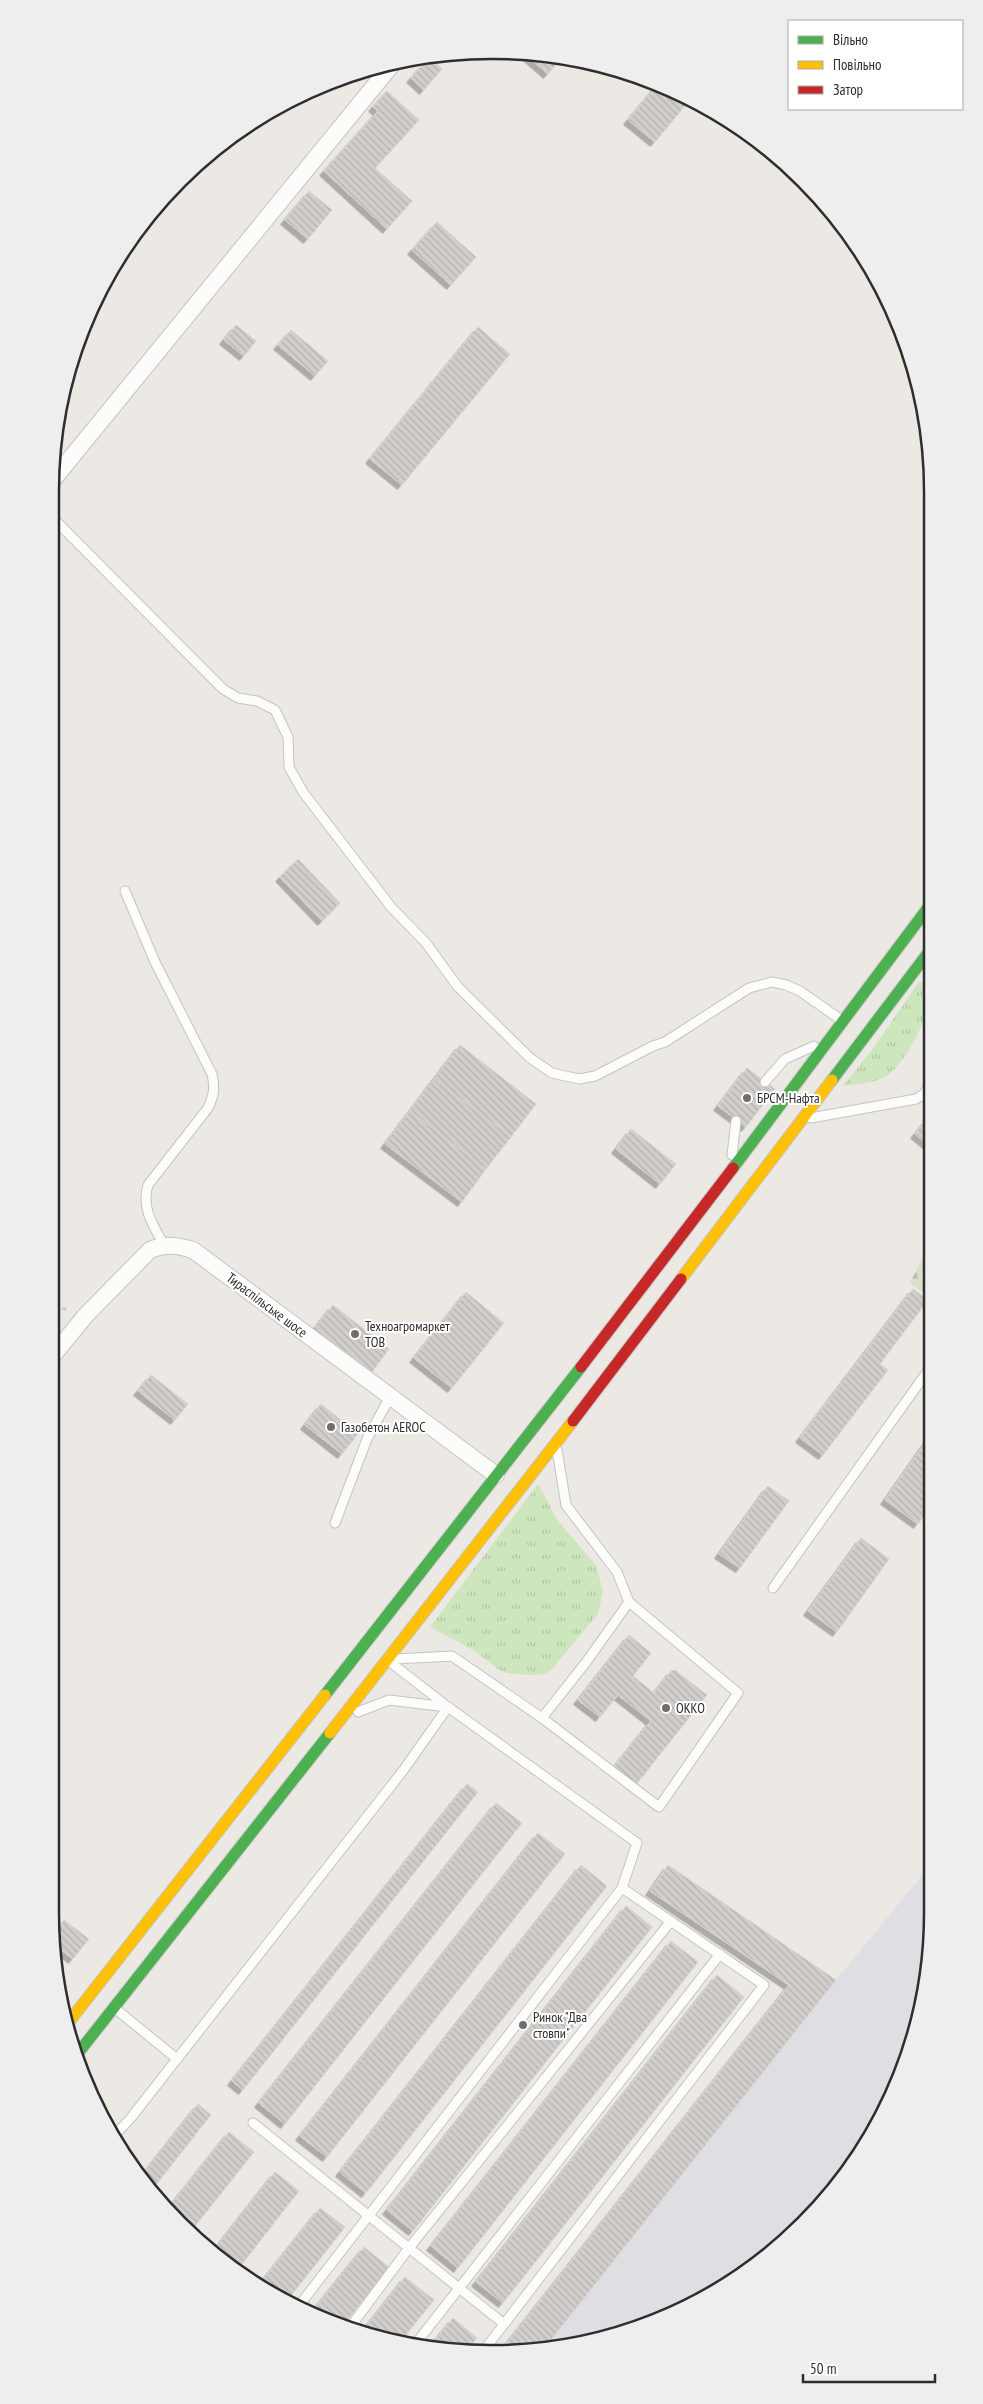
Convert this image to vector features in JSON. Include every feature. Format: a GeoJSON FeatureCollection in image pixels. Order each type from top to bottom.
{"type":"FeatureCollection","features":[{"type":"Feature","properties":{"kind":"highway"},"geometry":{"type":"LineString","coordinates":[[72,2018],[619,1318],[924,913]]}},
{"type":"Feature","properties":{"kind":"highway"},"geometry":{"type":"LineString","coordinates":[[81,2049],[388,1660],[924,957]]}},
{"type":"Feature","properties":{"kind":"street"},"geometry":{"type":"LineString","coordinates":[[60,472],[386,71]]}},
{"type":"Feature","properties":{"kind":"street"},"geometry":{"type":"LineString","coordinates":[[59,1348],[86,1315],[150,1250],[164,1245]]}},
{"type":"Feature","properties":{"kind":"street","name":"Тираспільське шосе"},"geometry":{"type":"LineString","coordinates":[[164,1245],[179,1245],[193,1250],[496,1475]]}},
{"type":"Feature","properties":{"kind":"lane"},"geometry":{"type":"LineString","coordinates":[[59,524],[223,689],[238,698],[257,701],[274,710],[288,737],[289,767],[303,792],[390,907],[426,943],[458,987],[541,1067],[566,1078],[579,1079],[595,1076],[653,1046],[665,1042],[749,988],[772,982],[786,984],[800,991],[843,1022]]}},
{"type":"Feature","properties":{"kind":"lane"},"geometry":{"type":"LineString","coordinates":[[125,892],[155,962],[212,1074],[214,1086],[213,1098],[208,1108],[148,1184],[145,1195],[145,1207],[164,1245]]}},
{"type":"Feature","properties":{"kind":"lane"},"geometry":{"type":"LineString","coordinates":[[766,1082],[785,1059],[831,1039]]}},
{"type":"Feature","properties":{"kind":"lane"},"geometry":{"type":"LineString","coordinates":[[801,1120],[850,1110],[901,1104],[924,1097]]}},
{"type":"Feature","properties":{"kind":"lane"},"geometry":{"type":"LineString","coordinates":[[730,1172],[736,1121]]}},
{"type":"Feature","properties":{"kind":"lane"},"geometry":{"type":"LineString","coordinates":[[773,1588],[924,1376]]}},
{"type":"Feature","properties":{"kind":"lane"},"geometry":{"type":"LineString","coordinates":[[335,1523],[366,1438],[390,1397]]}},
{"type":"Feature","properties":{"kind":"lane"},"geometry":{"type":"LineString","coordinates":[[388,1660],[452,1656],[542,1718],[659,1807],[738,1693],[629,1602],[617,1572],[566,1505],[556,1442]]}},
{"type":"Feature","properties":{"kind":"lane"},"geometry":{"type":"LineString","coordinates":[[542,1718],[587,1661],[629,1602]]}},
{"type":"Feature","properties":{"kind":"lane"},"geometry":{"type":"LineString","coordinates":[[302,2302],[622,1888],[636,1843],[448,1708],[388,1660]]}},
{"type":"Feature","properties":{"kind":"lane"},"geometry":{"type":"LineString","coordinates":[[343,1717],[389,1700],[448,1708]]}},
{"type":"Feature","properties":{"kind":"lane"},"geometry":{"type":"LineString","coordinates":[[118,2131],[177,2059],[402,1772],[448,1708]]}},
{"type":"Feature","properties":{"kind":"lane"},"geometry":{"type":"LineString","coordinates":[[487,2345],[764,1985],[622,1888]]}},
{"type":"Feature","properties":{"kind":"lane"},"geometry":{"type":"LineString","coordinates":[[354,2323],[409,2248],[671,1921]]}},
{"type":"Feature","properties":{"kind":"lane"},"geometry":{"type":"LineString","coordinates":[[419,2339],[720,1954]]}},
{"type":"Feature","properties":{"kind":"lane"},"geometry":{"type":"LineString","coordinates":[[114,2008],[177,2059]]}},
{"type":"Feature","properties":{"kind":"lane"},"geometry":{"type":"LineString","coordinates":[[253,2123],[504,2324]]}},
{"type":"Feature","properties":{"kind":"shaded area"},"geometry":{"type":"Polygon","coordinates":[[[924,1873],[921,1969],[910,2025],[880,2104],[835,2176],[798,2219],[777,2238],[755,2256],[708,2287],[683,2301],[631,2322],[604,2331],[549,2342],[836,1980],[924,1873]]]}},
{"type":"Feature","properties":{"kind":"green space"},"geometry":{"type":"Polygon","coordinates":[[[923,981],[924,984],[924,1018],[911,1047],[894,1070],[885,1077],[870,1082],[843,1086],[875,1046],[918,983],[923,981]]]}},
{"type":"Feature","properties":{"kind":"green space"},"geometry":{"type":"Polygon","coordinates":[[[924,1255],[924,1294],[910,1283],[924,1255]]]}},
{"type":"Feature","properties":{"kind":"green space"},"geometry":{"type":"Polygon","coordinates":[[[538,1484],[558,1521],[596,1565],[603,1591],[598,1614],[551,1670],[545,1674],[507,1673],[498,1669],[475,1651],[430,1627],[538,1484]]]}},
{"type":"Feature","properties":{"kind":"building"},"geometry":{"type":"Polygon","coordinates":[[[533,61],[557,64],[548,74],[533,61]]]}},
{"type":"Feature","properties":{"kind":"building"},"geometry":{"type":"Polygon","coordinates":[[[434,62],[442,69],[424,90],[411,78],[424,64],[434,62]]]}},
{"type":"Feature","properties":{"kind":"building"},"geometry":{"type":"Polygon","coordinates":[[[653,90],[686,105],[655,142],[628,120],[653,90]]]}},
{"type":"Feature","properties":{"kind":"building"},"geometry":{"type":"Polygon","coordinates":[[[387,91],[419,120],[375,168],[412,201],[387,229],[324,171],[378,111],[373,107],[387,91]]]}},
{"type":"Feature","properties":{"kind":"building"},"geometry":{"type":"Polygon","coordinates":[[[309,191],[332,210],[308,239],[285,220],[309,191]]]}},
{"type":"Feature","properties":{"kind":"building"},"geometry":{"type":"Polygon","coordinates":[[[437,222],[476,257],[451,285],[412,250],[437,222]]]}},
{"type":"Feature","properties":{"kind":"building"},"geometry":{"type":"Polygon","coordinates":[[[236,325],[256,341],[244,356],[224,340],[236,325]]]}},
{"type":"Feature","properties":{"kind":"building"},"geometry":{"type":"Polygon","coordinates":[[[478,327],[510,354],[402,485],[370,459],[478,327]]]}},
{"type":"Feature","properties":{"kind":"building"},"geometry":{"type":"Polygon","coordinates":[[[291,330],[328,361],[315,376],[278,345],[291,330]]]}},
{"type":"Feature","properties":{"kind":"building"},"geometry":{"type":"Polygon","coordinates":[[[298,859],[340,903],[322,921],[280,877],[298,859]]]}},
{"type":"Feature","properties":{"kind":"building"},"geometry":{"type":"Polygon","coordinates":[[[460,1045],[536,1104],[511,1137],[434,1079],[460,1045]]]}},
{"type":"Feature","properties":{"kind":"building","name":"БРСМ-Нафта"},"geometry":{"type":"Polygon","coordinates":[[[747,1068],[775,1089],[746,1127],[718,1106],[747,1068]]]}},
{"type":"Feature","properties":{"kind":"building"},"geometry":{"type":"Polygon","coordinates":[[[434,1079],[511,1137],[486,1169],[410,1111],[434,1079]]]}},
{"type":"Feature","properties":{"kind":"building"},"geometry":{"type":"Polygon","coordinates":[[[410,1111],[486,1169],[462,1202],[385,1144],[410,1111]]]}},
{"type":"Feature","properties":{"kind":"building"},"geometry":{"type":"Polygon","coordinates":[[[924,1123],[924,1141],[915,1134],[924,1123]]]}},
{"type":"Feature","properties":{"kind":"building"},"geometry":{"type":"Polygon","coordinates":[[[631,1129],[676,1164],[660,1184],[616,1149],[631,1129]]]}},
{"type":"Feature","properties":{"kind":"building"},"geometry":{"type":"Polygon","coordinates":[[[913,1289],[924,1297],[924,1305],[880,1364],[888,1370],[823,1455],[800,1438],[913,1289]]]}},
{"type":"Feature","properties":{"kind":"building"},"geometry":{"type":"Polygon","coordinates":[[[466,1292],[504,1323],[452,1388],[414,1358],[466,1292]]]}},
{"type":"Feature","properties":{"kind":"building"},"geometry":{"type":"Polygon","coordinates":[[[333,1305],[389,1349],[372,1372],[315,1328],[333,1305]]]}},
{"type":"Feature","properties":{"kind":"building"},"geometry":{"type":"Polygon","coordinates":[[[151,1375],[188,1404],[175,1420],[138,1391],[151,1375]]]}},
{"type":"Feature","properties":{"kind":"building"},"geometry":{"type":"Polygon","coordinates":[[[321,1404],[358,1434],[342,1454],[305,1425],[321,1404]]]}},
{"type":"Feature","properties":{"kind":"building"},"geometry":{"type":"Polygon","coordinates":[[[924,1444],[924,1515],[918,1524],[885,1500],[924,1444]]]}},
{"type":"Feature","properties":{"kind":"building"},"geometry":{"type":"Polygon","coordinates":[[[768,1486],[789,1501],[740,1568],[719,1554],[768,1486]]]}},
{"type":"Feature","properties":{"kind":"building"},"geometry":{"type":"Polygon","coordinates":[[[861,1538],[889,1559],[837,1632],[808,1611],[861,1538]]]}},
{"type":"Feature","properties":{"kind":"building","name":"ОККО"},"geometry":{"type":"Polygon","coordinates":[[[629,1635],[651,1653],[633,1676],[654,1693],[671,1671],[675,1670],[707,1695],[635,1786],[613,1768],[651,1721],[618,1695],[600,1717],[578,1700],[629,1635]]]}},
{"type":"Feature","properties":{"kind":"building"},"geometry":{"type":"Polygon","coordinates":[[[467,1784],[478,1792],[243,2090],[232,2081],[467,1784]]]}},
{"type":"Feature","properties":{"kind":"building"},"geometry":{"type":"Polygon","coordinates":[[[496,1803],[522,1823],[285,2124],[259,2103],[496,1803]]]}},
{"type":"Feature","properties":{"kind":"building"},"geometry":{"type":"Polygon","coordinates":[[[538,1833],[565,1854],[327,2157],[300,2136],[538,1833]]]}},
{"type":"Feature","properties":{"kind":"building"},"geometry":{"type":"Polygon","coordinates":[[[581,1865],[607,1886],[366,2193],[340,2172],[581,1865]]]}},
{"type":"Feature","properties":{"kind":"building"},"geometry":{"type":"Polygon","coordinates":[[[668,1865],[836,1980],[549,2342],[506,2345],[789,1985],[650,1891],[668,1865]]]}},
{"type":"Feature","properties":{"kind":"building"},"geometry":{"type":"Polygon","coordinates":[[[626,1906],[652,1927],[413,2231],[387,2210],[626,1906]]]}},
{"type":"Feature","properties":{"kind":"building"},"geometry":{"type":"Polygon","coordinates":[[[64,1920],[89,1939],[73,1959],[61,1950],[59,1926],[64,1920]]]}},
{"type":"Feature","properties":{"kind":"building"},"geometry":{"type":"Polygon","coordinates":[[[671,1941],[698,1962],[458,2268],[431,2246],[671,1941]]]}},
{"type":"Feature","properties":{"kind":"building"},"geometry":{"type":"Polygon","coordinates":[[[717,1975],[744,1997],[503,2303],[476,2282],[717,1975]]]}},
{"type":"Feature","properties":{"kind":"building"},"geometry":{"type":"Polygon","coordinates":[[[198,2104],[211,2115],[156,2185],[145,2172],[198,2104]]]}},
{"type":"Feature","properties":{"kind":"building"},"geometry":{"type":"Polygon","coordinates":[[[229,2132],[254,2152],[194,2227],[172,2204],[229,2132]]]}},
{"type":"Feature","properties":{"kind":"building"},"geometry":{"type":"Polygon","coordinates":[[[275,2172],[299,2191],[241,2265],[217,2247],[275,2172]]]}},
{"type":"Feature","properties":{"kind":"building"},"geometry":{"type":"Polygon","coordinates":[[[320,2208],[345,2227],[291,2296],[263,2280],[320,2208]]]}},
{"type":"Feature","properties":{"kind":"building"},"geometry":{"type":"Polygon","coordinates":[[[364,2247],[389,2267],[347,2320],[315,2308],[364,2247]]]}},
{"type":"Feature","properties":{"kind":"building"},"geometry":{"type":"Polygon","coordinates":[[[405,2277],[434,2300],[404,2336],[366,2327],[405,2277]]]}},
{"type":"Feature","properties":{"kind":"building"},"geometry":{"type":"Polygon","coordinates":[[[453,2318],[477,2338],[472,2344],[434,2342],[453,2318]]]}},
{"type":"Feature","properties":{"kind":"traffic: fast"},"geometry":{"type":"LineString","coordinates":[[733,1168],[924,913]]}},
{"type":"Feature","properties":{"kind":"traffic: fast"},"geometry":{"type":"LineString","coordinates":[[832,1080],[924,958]]}},
{"type":"Feature","properties":{"kind":"traffic: fast"},"geometry":{"type":"LineString","coordinates":[[325,1695],[581,1367]]}},
{"type":"Feature","properties":{"kind":"traffic: fast"},"geometry":{"type":"LineString","coordinates":[[81,2049],[330,1733]]}},
{"type":"Feature","properties":{"kind":"traffic: slow"},"geometry":{"type":"LineString","coordinates":[[681,1279],[832,1080]]}},
{"type":"Feature","properties":{"kind":"traffic: slow"},"geometry":{"type":"LineString","coordinates":[[330,1733],[573,1421]]}},
{"type":"Feature","properties":{"kind":"traffic: slow"},"geometry":{"type":"LineString","coordinates":[[72,2018],[325,1695]]}},
{"type":"Feature","properties":{"kind":"traffic: jam"},"geometry":{"type":"LineString","coordinates":[[581,1367],[733,1168]]}},
{"type":"Feature","properties":{"kind":"traffic: jam"},"geometry":{"type":"LineString","coordinates":[[573,1421],[681,1279]]}},
{"type":"Feature","properties":{"kind":"place","name":"БРСМ-Нафта"},"geometry":{"type":"Point","coordinates":[747,1098]}},
{"type":"Feature","properties":{"kind":"place","name":"Техноагромаркет ТОВ"},"geometry":{"type":"Point","coordinates":[355,1334]}},
{"type":"Feature","properties":{"kind":"place","name":"Газобетон AEROC"},"geometry":{"type":"Point","coordinates":[331,1427]}},
{"type":"Feature","properties":{"kind":"place","name":"ОККО"},"geometry":{"type":"Point","coordinates":[666,1708]}},
{"type":"Feature","properties":{"kind":"place","name":"Ринок \"Два стовпи\""},"geometry":{"type":"Point","coordinates":[523,2025]}}]}
